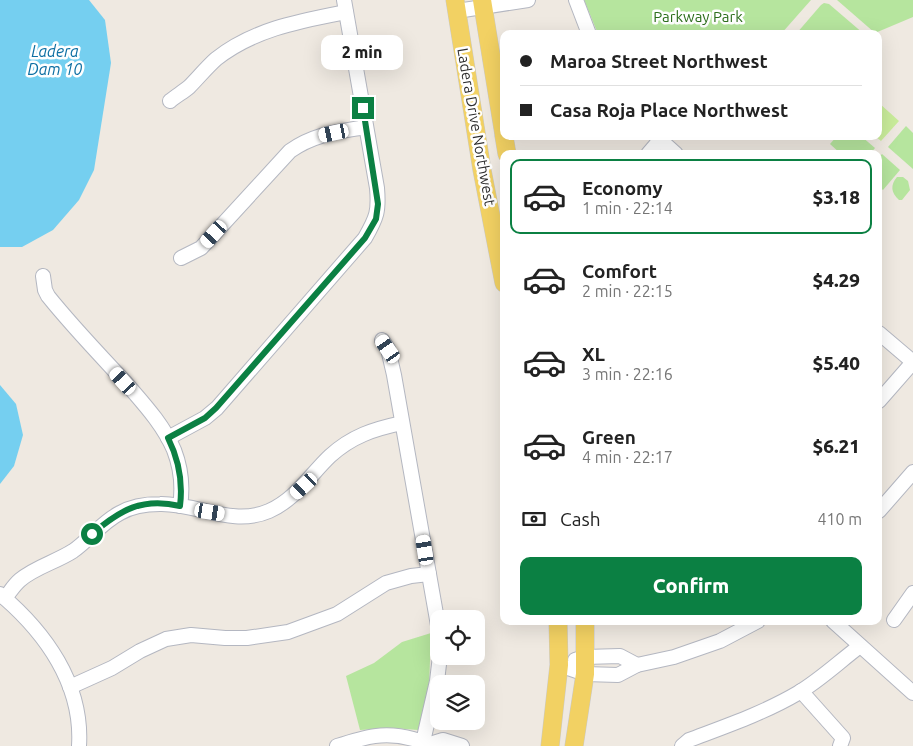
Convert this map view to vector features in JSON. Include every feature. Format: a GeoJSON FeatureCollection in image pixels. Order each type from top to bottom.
{"type":"FeatureCollection","features":[{"type":"Feature","properties":{"kind":"main road","name":"Ladera Drive Northwest"},"geometry":{"type":"LineString","coordinates":[[483,4],[500,111]]}},
{"type":"Feature","properties":{"kind":"main road","name":"Ladera Drive Northwest"},"geometry":{"type":"LineString","coordinates":[[456,6],[482,170],[500,262]]}},
{"type":"Feature","properties":{"kind":"main road"},"geometry":{"type":"LineString","coordinates":[[550,746],[559,665],[558,625]]}},
{"type":"Feature","properties":{"kind":"main road"},"geometry":{"type":"LineString","coordinates":[[574,746],[585,666],[585,625]]}},
{"type":"Feature","properties":{"kind":"street"},"geometry":{"type":"LineString","coordinates":[[456,6],[528,0]]}},
{"type":"Feature","properties":{"kind":"street"},"geometry":{"type":"LineString","coordinates":[[576,0],[585,30]]}},
{"type":"Feature","properties":{"kind":"street"},"geometry":{"type":"LineString","coordinates":[[168,438],[205,418],[216,408],[365,238],[376,219],[378,204],[377,188],[345,6],[263,32],[240,44],[218,58],[188,87],[170,101]]}},
{"type":"Feature","properties":{"kind":"street"},"geometry":{"type":"LineString","coordinates":[[181,258],[201,248],[290,151],[302,142],[315,137],[366,127]]}},
{"type":"Feature","properties":{"kind":"street"},"geometry":{"type":"LineString","coordinates":[[660,140],[672,150]]}},
{"type":"Feature","properties":{"kind":"street"},"geometry":{"type":"LineString","coordinates":[[43,276],[48,296],[144,404],[168,438],[180,471],[182,493],[180,506]]}},
{"type":"Feature","properties":{"kind":"street"},"geometry":{"type":"LineString","coordinates":[[882,336],[913,362],[882,398]]}},
{"type":"Feature","properties":{"kind":"street"},"geometry":{"type":"LineString","coordinates":[[382,340],[388,349],[394,375],[435,610]]}},
{"type":"Feature","properties":{"kind":"street"},"geometry":{"type":"LineString","coordinates":[[79,746],[78,718],[70,687],[60,665],[45,641],[20,611],[3,596],[27,575],[55,562],[73,550],[118,513],[129,508],[162,504],[237,517],[250,517],[262,514],[290,498],[342,446],[375,428],[402,423]]}},
{"type":"Feature","properties":{"kind":"street"},"geometry":{"type":"LineString","coordinates":[[882,508],[913,472]]}},
{"type":"Feature","properties":{"kind":"street"},"geometry":{"type":"LineString","coordinates":[[70,687],[112,668],[140,651],[166,639],[191,635],[247,638],[288,632],[337,614],[386,583],[411,576],[429,574]]}},
{"type":"Feature","properties":{"kind":"street"},"geometry":{"type":"LineString","coordinates":[[894,620],[913,593]]}},
{"type":"Feature","properties":{"kind":"street"},"geometry":{"type":"LineString","coordinates":[[559,665],[585,666],[618,675],[637,665],[674,657],[720,641],[750,625]]}},
{"type":"Feature","properties":{"kind":"street"},"geometry":{"type":"LineString","coordinates":[[837,625],[913,693]]}},
{"type":"Feature","properties":{"kind":"street"},"geometry":{"type":"LineString","coordinates":[[682,746],[689,740],[776,705],[801,691],[860,646]]}},
{"type":"Feature","properties":{"kind":"street"},"geometry":{"type":"LineString","coordinates":[[427,744],[439,665]]}},
{"type":"Feature","properties":{"kind":"street"},"geometry":{"type":"LineString","coordinates":[[801,691],[843,738],[840,746]]}},
{"type":"Feature","properties":{"kind":"street"},"geometry":{"type":"LineString","coordinates":[[337,746],[369,736],[382,735],[400,735],[427,744],[443,740],[462,746]]}},
{"type":"Feature","properties":{"kind":"green space","name":"Parkway Park"},"geometry":{"type":"Polygon","coordinates":[[[584,0],[811,0],[785,30],[596,30],[584,0]]]}},
{"type":"Feature","properties":{"kind":"green space"},"geometry":{"type":"Polygon","coordinates":[[[837,0],[913,0],[913,17],[882,30],[872,30],[837,0]]]}},
{"type":"Feature","properties":{"kind":"green space"},"geometry":{"type":"Polygon","coordinates":[[[824,3],[829,4],[859,30],[799,30],[824,3]]]}},
{"type":"Feature","properties":{"kind":"green space"},"geometry":{"type":"Polygon","coordinates":[[[882,106],[899,121],[882,140],[882,106]]]}},
{"type":"Feature","properties":{"kind":"green space"},"geometry":{"type":"Polygon","coordinates":[[[906,126],[913,133],[913,169],[888,147],[906,126]]]}},
{"type":"Feature","properties":{"kind":"green space"},"geometry":{"type":"Polygon","coordinates":[[[834,140],[866,140],[875,148],[873,150],[837,150],[830,144],[834,140]]]}},
{"type":"Feature","properties":{"kind":"green space"},"geometry":{"type":"Polygon","coordinates":[[[882,154],[900,170],[882,189],[882,154]]]}},
{"type":"Feature","properties":{"kind":"green space"},"geometry":{"type":"Polygon","coordinates":[[[897,177],[903,177],[908,181],[910,190],[902,200],[896,197],[892,189],[897,177]]]}},
{"type":"Feature","properties":{"kind":"green space"},"geometry":{"type":"Polygon","coordinates":[[[430,633],[429,688],[418,730],[392,728],[360,730],[346,676],[374,663],[402,642],[430,633]]]}},
{"type":"Feature","properties":{"kind":"water","name":"Ladera Dam 10"},"geometry":{"type":"Polygon","coordinates":[[[0,0],[89,0],[105,20],[111,63],[94,170],[79,200],[53,230],[22,247],[0,247],[0,0]]]}},
{"type":"Feature","properties":{"kind":"water"},"geometry":{"type":"Polygon","coordinates":[[[0,385],[16,404],[23,435],[14,466],[0,484],[0,385]]]}},
{"type":"Feature","properties":{"kind":"route"},"geometry":{"type":"LineString","coordinates":[[92,534],[110,518],[129,508],[162,504],[180,506],[182,493],[180,471],[168,438],[205,418],[216,408],[365,238],[376,219],[378,204],[363,108]]}}]}
